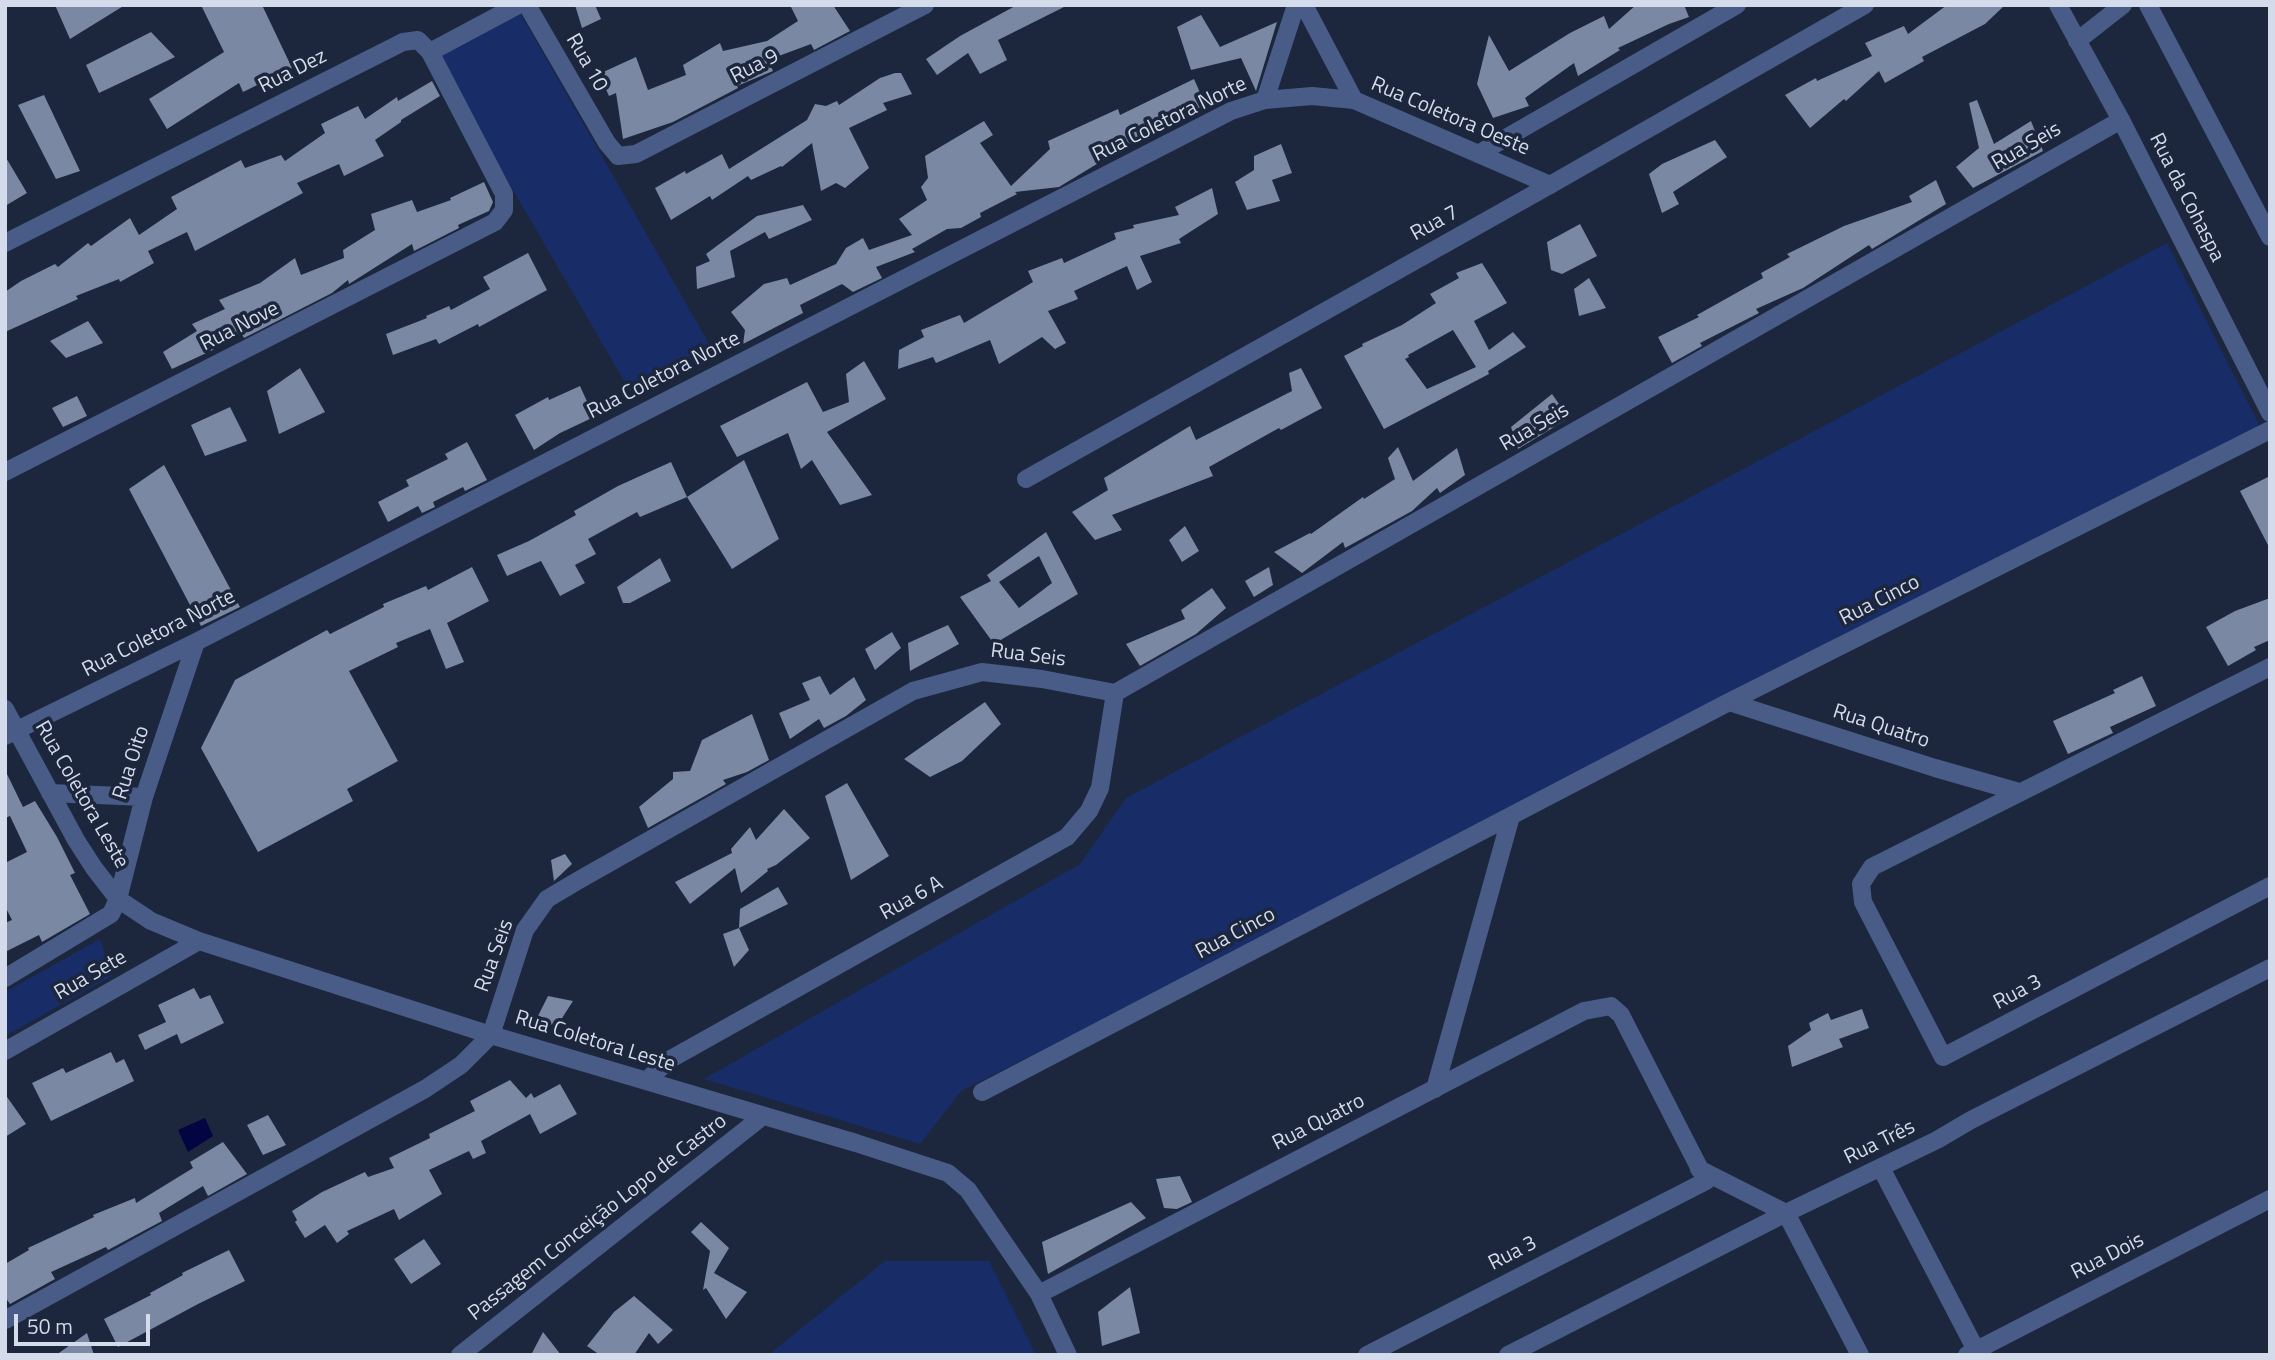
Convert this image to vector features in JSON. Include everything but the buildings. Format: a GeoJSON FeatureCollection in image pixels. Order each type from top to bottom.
{"type":"FeatureCollection","features":[{"type":"Feature","properties":{"kind":"street"},"geometry":{"type":"LineString","coordinates":[[430,52],[518,5]]}},
{"type":"Feature","properties":{"kind":"street","name":"Rua 10"},"geometry":{"type":"LineString","coordinates":[[527,5],[607,144]]}},
{"type":"Feature","properties":{"kind":"street","name":"Rua 9"},"geometry":{"type":"LineString","coordinates":[[607,144],[618,156],[636,154],[925,5]]}},
{"type":"Feature","properties":{"kind":"street"},"geometry":{"type":"LineString","coordinates":[[1265,100],[1296,5]]}},
{"type":"Feature","properties":{"kind":"street","name":"Rua Coletora Oeste"},"geometry":{"type":"LineString","coordinates":[[1304,5],[1354,100],[1550,185]]}},
{"type":"Feature","properties":{"kind":"street"},"geometry":{"type":"LineString","coordinates":[[1478,154],[1737,5]]}},
{"type":"Feature","properties":{"kind":"street","name":"Rua 7"},"geometry":{"type":"LineString","coordinates":[[1026,479],[1864,5]]}},
{"type":"Feature","properties":{"kind":"street","name":"Rua da Cohaspa"},"geometry":{"type":"LineString","coordinates":[[2058,5],[2121,120],[2270,414]]}},
{"type":"Feature","properties":{"kind":"street"},"geometry":{"type":"LineString","coordinates":[[2077,41],[2123,5]]}},
{"type":"Feature","properties":{"kind":"street"},"geometry":{"type":"LineString","coordinates":[[2148,5],[2270,237]]}},
{"type":"Feature","properties":{"kind":"street","name":"Rua Dez"},"geometry":{"type":"LineString","coordinates":[[5,243],[403,42],[418,40],[430,52]]}},
{"type":"Feature","properties":{"kind":"street","name":"Rua Nove"},"geometry":{"type":"LineString","coordinates":[[5,472],[495,222],[504,209],[504,194],[430,52]]}},
{"type":"Feature","properties":{"kind":"street","name":"Rua Coletora Norte"},"geometry":{"type":"LineString","coordinates":[[11,733],[196,642],[1231,111],[1265,100],[1312,96],[1354,100]]}},
{"type":"Feature","properties":{"kind":"street","name":"Rua Seis"},"geometry":{"type":"LineString","coordinates":[[5,1320],[425,1089],[461,1065],[491,1035],[525,930],[547,898],[912,691],[982,672],[1042,679],[1115,693],[2121,120]]}},
{"type":"Feature","properties":{"kind":"street","name":"Rua Cinco"},"geometry":{"type":"LineString","coordinates":[[982,1092],[1729,702],[2270,429]]}},
{"type":"Feature","properties":{"kind":"street","name":"Rua Oito"},"geometry":{"type":"LineString","coordinates":[[118,899],[144,796],[196,642]]}},
{"type":"Feature","properties":{"kind":"street"},"geometry":{"type":"LineString","coordinates":[[2019,792],[2270,667]]}},
{"type":"Feature","properties":{"kind":"street","name":"Rua 6 A"},"geometry":{"type":"LineString","coordinates":[[646,1082],[669,1060],[1067,837],[1089,811],[1100,788],[1115,693]]}},
{"type":"Feature","properties":{"kind":"street","name":"Rua Quatro"},"geometry":{"type":"LineString","coordinates":[[1729,702],[2019,792]]}},
{"type":"Feature","properties":{"kind":"street","name":"Rua Coletora Leste"},"geometry":{"type":"LineString","coordinates":[[5,709],[11,733],[94,868],[118,899],[151,921],[199,941],[491,1035],[948,1173],[968,1190],[1039,1294],[1068,1355]]}},
{"type":"Feature","properties":{"kind":"street","name":"Rua 3"},"geometry":{"type":"LineString","coordinates":[[2019,792],[1872,867],[1861,884],[1863,902],[1944,1058],[2270,886]]}},
{"type":"Feature","properties":{"kind":"street"},"geometry":{"type":"LineString","coordinates":[[50,793],[144,796]]}},
{"type":"Feature","properties":{"kind":"street"},"geometry":{"type":"LineString","coordinates":[[1435,1089],[1511,816]]}},
{"type":"Feature","properties":{"kind":"street"},"geometry":{"type":"LineString","coordinates":[[5,978],[99,923],[111,914],[118,899]]}},
{"type":"Feature","properties":{"kind":"street","name":"Rua Sete"},"geometry":{"type":"LineString","coordinates":[[5,1051],[199,941]]}},
{"type":"Feature","properties":{"kind":"street","name":"Rua Três"},"geometry":{"type":"LineString","coordinates":[[1508,1355],[1786,1213],[1937,1140],[1971,1120],[2270,968]]}},
{"type":"Feature","properties":{"kind":"street","name":"Rua Quatro"},"geometry":{"type":"LineString","coordinates":[[1039,1294],[1584,1011],[1611,1006],[1621,1015],[1699,1169]]}},
{"type":"Feature","properties":{"kind":"street","name":"Passagem Conceição Lopo de Castro"},"geometry":{"type":"LineString","coordinates":[[460,1355],[763,1116]]}},
{"type":"Feature","properties":{"kind":"street"},"geometry":{"type":"LineString","coordinates":[[1881,1168],[1971,1352]]}},
{"type":"Feature","properties":{"kind":"street"},"geometry":{"type":"LineString","coordinates":[[1699,1169],[1786,1213],[1860,1355]]}},
{"type":"Feature","properties":{"kind":"street","name":"Rua 3"},"geometry":{"type":"LineString","coordinates":[[1367,1355],[1706,1181],[1699,1169]]}},
{"type":"Feature","properties":{"kind":"street","name":"Rua Dois"},"geometry":{"type":"LineString","coordinates":[[1971,1352],[2270,1199]]}},
{"type":"Feature","properties":{"kind":"shaded area"},"geometry":{"type":"Polygon","coordinates":[[[519,11],[712,349],[630,391],[435,56],[519,11]]]}},
{"type":"Feature","properties":{"kind":"shaded area"},"geometry":{"type":"Polygon","coordinates":[[[2167,243],[2265,436],[961,1091],[920,1144],[704,1079],[1080,864],[1126,798],[2167,243]]]}},
{"type":"Feature","properties":{"kind":"shaded area"},"geometry":{"type":"Polygon","coordinates":[[[100,939],[112,976],[5,1036],[5,992],[100,939]]]}},
{"type":"Feature","properties":{"kind":"shaded area"},"geometry":{"type":"Polygon","coordinates":[[[205,1118],[213,1136],[188,1152],[178,1130],[205,1118]]]}},
{"type":"Feature","properties":{"kind":"shaded area"},"geometry":{"type":"Polygon","coordinates":[[[885,1261],[989,1261],[1036,1355],[768,1355],[885,1261]]]}}]}
